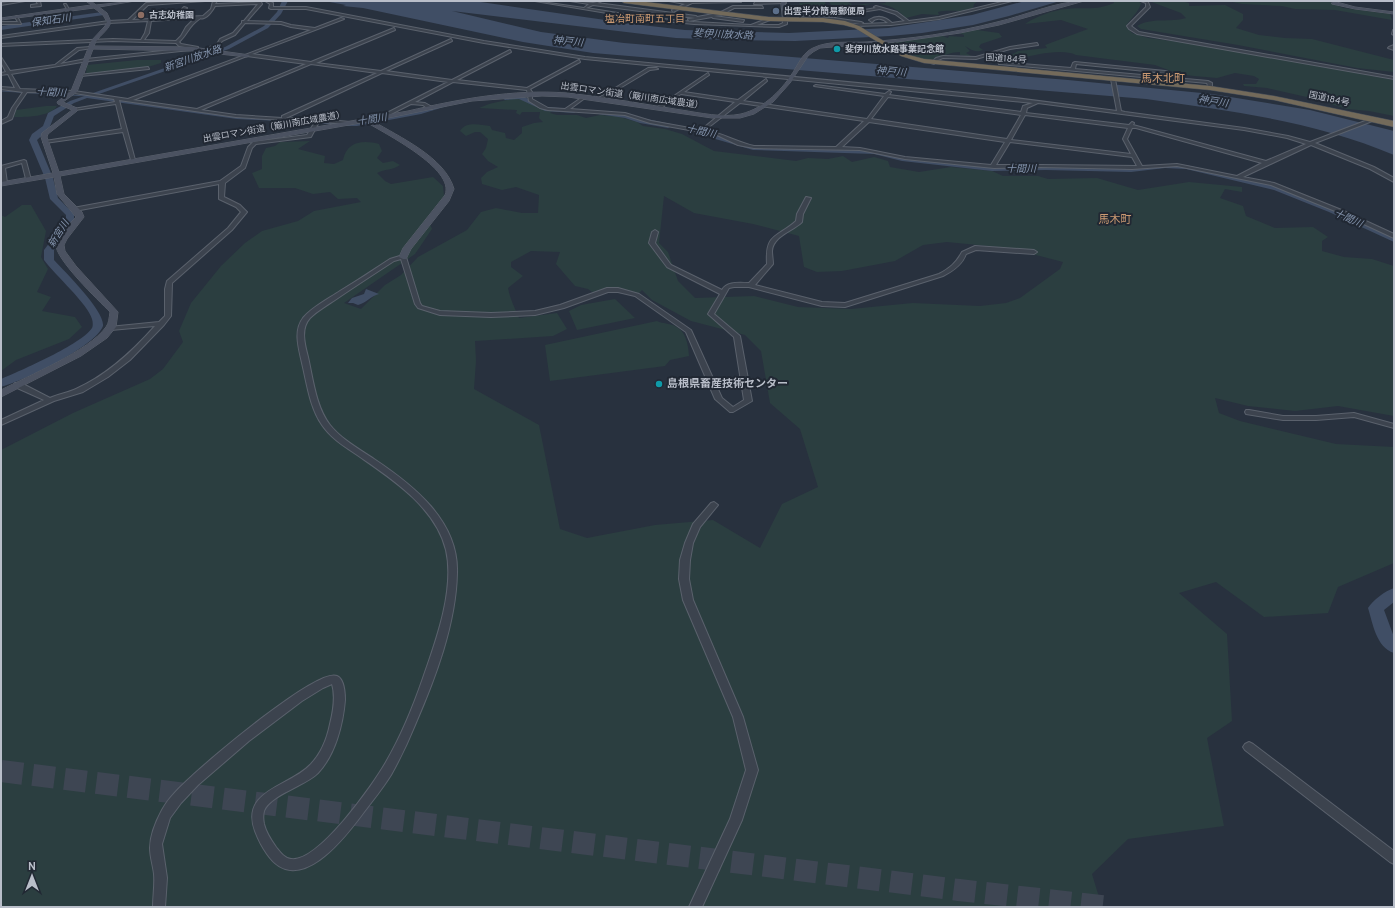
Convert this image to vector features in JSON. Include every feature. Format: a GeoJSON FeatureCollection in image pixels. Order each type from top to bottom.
{"type":"FeatureCollection","features":[{"type":"Feature","properties":{"kind":"highway","name":"国道184号"},"geometry":{"type":"LineString","coordinates":[[624,1],[679,8],[722,10],[755,14],[769,19],[823,20],[856,26],[907,57],[933,63],[1056,70],[1113,79],[1210,88],[1274,98],[1394,124]]}},
{"type":"Feature","properties":{"kind":"street"},"geometry":{"type":"LineString","coordinates":[[1,4],[23,1]]}},
{"type":"Feature","properties":{"kind":"street"},"geometry":{"type":"LineString","coordinates":[[32,6],[40,5],[38,1]]}},
{"type":"Feature","properties":{"kind":"street"},"geometry":{"type":"LineString","coordinates":[[88,1],[105,14],[109,22]]}},
{"type":"Feature","properties":{"kind":"street"},"geometry":{"type":"LineString","coordinates":[[1,19],[132,1]]}},
{"type":"Feature","properties":{"kind":"street"},"geometry":{"type":"LineString","coordinates":[[143,1],[147,2],[147,4]]}},
{"type":"Feature","properties":{"kind":"street"},"geometry":{"type":"LineString","coordinates":[[129,21],[147,4],[203,1]]}},
{"type":"Feature","properties":{"kind":"street"},"geometry":{"type":"LineString","coordinates":[[267,1],[272,4],[271,8]]}},
{"type":"Feature","properties":{"kind":"street"},"geometry":{"type":"LineString","coordinates":[[537,1],[670,21],[751,26],[779,26],[785,24],[786,20],[784,2],[689,3],[658,18]]}},
{"type":"Feature","properties":{"kind":"street"},"geometry":{"type":"LineString","coordinates":[[572,1],[701,18]]}},
{"type":"Feature","properties":{"kind":"street"},"geometry":{"type":"LineString","coordinates":[[600,1],[585,7],[658,18],[686,20],[701,18],[730,8],[762,7]]}},
{"type":"Feature","properties":{"kind":"street"},"geometry":{"type":"LineString","coordinates":[[673,1],[717,7]]}},
{"type":"Feature","properties":{"kind":"street"},"geometry":{"type":"LineString","coordinates":[[856,26],[883,25],[949,16],[1010,1]]}},
{"type":"Feature","properties":{"kind":"street","name":"出雲ロマン街道（簸川南広域農道）"},"geometry":{"type":"LineString","coordinates":[[2,184],[133,160],[384,118],[468,100],[528,92],[584,97],[720,117],[748,115],[767,105],[790,79],[807,55],[813,49],[820,46],[922,38],[995,24],[1082,1]]}},
{"type":"Feature","properties":{"kind":"street"},"geometry":{"type":"LineString","coordinates":[[1143,1],[1147,3],[1148,7],[1129,26],[1138,33],[1394,78]]}},
{"type":"Feature","properties":{"kind":"street"},"geometry":{"type":"LineString","coordinates":[[1335,1],[1334,3],[1355,8],[1394,13]]}},
{"type":"Feature","properties":{"kind":"street"},"geometry":{"type":"LineString","coordinates":[[15,2],[19,9]]}},
{"type":"Feature","properties":{"kind":"street"},"geometry":{"type":"LineString","coordinates":[[208,50],[218,45],[221,40],[234,34],[260,2]]}},
{"type":"Feature","properties":{"kind":"street"},"geometry":{"type":"LineString","coordinates":[[1,37],[109,22],[199,17],[207,15],[215,3],[260,2],[267,5],[268,8],[299,8],[537,52],[768,78],[1057,103],[1132,115],[1244,129],[1314,142],[1394,180]]}},
{"type":"Feature","properties":{"kind":"street"},"geometry":{"type":"LineString","coordinates":[[722,10],[730,8],[755,14],[762,13],[762,2]]}},
{"type":"Feature","properties":{"kind":"street"},"geometry":{"type":"LineString","coordinates":[[65,5],[69,10]]}},
{"type":"Feature","properties":{"kind":"street"},"geometry":{"type":"LineString","coordinates":[[873,6],[896,13],[908,22]]}},
{"type":"Feature","properties":{"kind":"street"},"geometry":{"type":"LineString","coordinates":[[168,19],[172,15],[179,14],[185,8]]}},
{"type":"Feature","properties":{"kind":"street"},"geometry":{"type":"LineString","coordinates":[[299,8],[510,51],[579,61],[768,78]]}},
{"type":"Feature","properties":{"kind":"street"},"geometry":{"type":"LineString","coordinates":[[784,8],[812,18],[883,25]]}},
{"type":"Feature","properties":{"kind":"street"},"geometry":{"type":"LineString","coordinates":[[799,13],[813,13],[828,16],[881,8]]}},
{"type":"Feature","properties":{"kind":"street"},"geometry":{"type":"LineString","coordinates":[[336,16],[342,19],[358,20]]}},
{"type":"Feature","properties":{"kind":"street"},"geometry":{"type":"LineString","coordinates":[[708,16],[758,24]]}},
{"type":"Feature","properties":{"kind":"street"},"geometry":{"type":"LineString","coordinates":[[828,16],[832,19]]}},
{"type":"Feature","properties":{"kind":"street"},"geometry":{"type":"LineString","coordinates":[[1,23],[20,23],[17,17]]}},
{"type":"Feature","properties":{"kind":"street"},"geometry":{"type":"LineString","coordinates":[[171,49],[179,44],[187,28],[199,17]]}},
{"type":"Feature","properties":{"kind":"street"},"geometry":{"type":"LineString","coordinates":[[872,21],[871,20],[873,18],[883,18],[888,20],[891,24]]}},
{"type":"Feature","properties":{"kind":"street"},"geometry":{"type":"LineString","coordinates":[[128,100],[342,19]]}},
{"type":"Feature","properties":{"kind":"street"},"geometry":{"type":"LineString","coordinates":[[694,19],[751,26],[769,19]]}},
{"type":"Feature","properties":{"kind":"street"},"geometry":{"type":"LineString","coordinates":[[142,41],[147,33],[150,20]]}},
{"type":"Feature","properties":{"kind":"street"},"geometry":{"type":"LineString","coordinates":[[730,24],[737,20]]}},
{"type":"Feature","properties":{"kind":"street"},"geometry":{"type":"LineString","coordinates":[[109,22],[107,27],[93,41],[74,92],[60,103],[72,108],[118,103]]}},
{"type":"Feature","properties":{"kind":"street"},"geometry":{"type":"LineString","coordinates":[[243,22],[278,23],[315,29]]}},
{"type":"Feature","properties":{"kind":"street"},"geometry":{"type":"LineString","coordinates":[[387,26],[394,29],[409,30]]}},
{"type":"Feature","properties":{"kind":"street"},"geometry":{"type":"LineString","coordinates":[[198,110],[394,29]]}},
{"type":"Feature","properties":{"kind":"street"},"geometry":{"type":"LineString","coordinates":[[444,37],[451,40],[468,42]]}},
{"type":"Feature","properties":{"kind":"street"},"geometry":{"type":"LineString","coordinates":[[281,119],[451,40]]}},
{"type":"Feature","properties":{"kind":"street"},"geometry":{"type":"LineString","coordinates":[[1,45],[93,41],[142,41],[179,44],[195,49]]}},
{"type":"Feature","properties":{"kind":"street"},"geometry":{"type":"LineString","coordinates":[[933,63],[937,58],[976,58],[1010,48],[1037,44]]}},
{"type":"Feature","properties":{"kind":"street"},"geometry":{"type":"LineString","coordinates":[[56,65],[78,49],[195,49],[453,81],[528,92],[579,61]]}},
{"type":"Feature","properties":{"kind":"street"},"geometry":{"type":"LineString","coordinates":[[1,74],[86,60],[195,49]]}},
{"type":"Feature","properties":{"kind":"street"},"geometry":{"type":"LineString","coordinates":[[384,118],[510,51]]}},
{"type":"Feature","properties":{"kind":"street"},"geometry":{"type":"LineString","coordinates":[[1,58],[18,90]]}},
{"type":"Feature","properties":{"kind":"street"},"geometry":{"type":"LineString","coordinates":[[999,63],[1056,70],[1074,69],[1185,80],[1210,83],[1210,88]]}},
{"type":"Feature","properties":{"kind":"street"},"geometry":{"type":"LineString","coordinates":[[633,65],[648,69],[672,69]]}},
{"type":"Feature","properties":{"kind":"street"},"geometry":{"type":"LineString","coordinates":[[81,75],[148,68]]}},
{"type":"Feature","properties":{"kind":"street"},"geometry":{"type":"LineString","coordinates":[[599,99],[648,69]]}},
{"type":"Feature","properties":{"kind":"street"},"geometry":{"type":"LineString","coordinates":[[688,70],[708,74],[732,74]]}},
{"type":"Feature","properties":{"kind":"street"},"geometry":{"type":"LineString","coordinates":[[658,108],[708,74]]}},
{"type":"Feature","properties":{"kind":"street"},"geometry":{"type":"LineString","coordinates":[[703,130],[768,78]]}},
{"type":"Feature","properties":{"kind":"street"},"geometry":{"type":"LineString","coordinates":[[790,79],[796,84]]}},
{"type":"Feature","properties":{"kind":"street"},"geometry":{"type":"LineString","coordinates":[[1113,79],[1119,112],[1132,115]]}},
{"type":"Feature","properties":{"kind":"street"},"geometry":{"type":"LineString","coordinates":[[812,86],[1093,123],[1130,126],[1266,163]]}},
{"type":"Feature","properties":{"kind":"street"},"geometry":{"type":"LineString","coordinates":[[1,88],[26,91],[74,92],[236,116],[350,123]]}},
{"type":"Feature","properties":{"kind":"street"},"geometry":{"type":"LineString","coordinates":[[838,148],[868,120],[890,90],[921,91]]}},
{"type":"Feature","properties":{"kind":"street"},"geometry":{"type":"LineString","coordinates":[[1,123],[10,118],[14,108],[26,91]]}},
{"type":"Feature","properties":{"kind":"street"},"geometry":{"type":"LineString","coordinates":[[528,92],[530,100],[542,107],[625,114],[650,122],[703,130],[718,134],[740,144],[754,146],[867,150],[905,158],[994,167],[1140,167],[1177,165],[1281,188],[1342,212],[1394,236]]}},
{"type":"Feature","properties":{"kind":"street"},"geometry":{"type":"LineString","coordinates":[[681,93],[1008,140],[1134,156]]}},
{"type":"Feature","properties":{"kind":"street"},"geometry":{"type":"LineString","coordinates":[[566,110],[584,97]]}},
{"type":"Feature","properties":{"kind":"street"},"geometry":{"type":"LineString","coordinates":[[116,98],[133,160]]}},
{"type":"Feature","properties":{"kind":"street"},"geometry":{"type":"LineString","coordinates":[[412,103],[424,104],[430,108]]}},
{"type":"Feature","properties":{"kind":"street"},"geometry":{"type":"LineString","coordinates":[[994,167],[993,166],[1023,114],[1025,107],[1037,103],[1057,103]]}},
{"type":"Feature","properties":{"kind":"street"},"geometry":{"type":"LineString","coordinates":[[1,394],[94,344],[111,328],[114,320],[114,312],[68,263],[60,250],[60,244],[80,217],[75,209],[61,194],[50,175],[44,137],[46,133],[72,108]]}},
{"type":"Feature","properties":{"kind":"street"},"geometry":{"type":"LineString","coordinates":[[1132,115],[1133,120],[1125,139],[1140,167]]}},
{"type":"Feature","properties":{"kind":"street"},"geometry":{"type":"LineString","coordinates":[[75,209],[222,182],[243,167],[250,147],[255,143],[309,136],[318,120]]}},
{"type":"Feature","properties":{"kind":"street"},"geometry":{"type":"LineString","coordinates":[[367,120],[410,146],[429,160],[441,173],[449,185],[449,194],[445,201],[407,248],[403,257],[417,303],[420,307],[440,313],[491,315],[535,313],[562,307],[607,290],[618,290],[638,295],[689,331],[719,399],[733,410],[748,401],[737,336],[711,314],[727,287],[733,285],[751,286],[822,304],[845,305],[941,275],[961,260],[964,253],[975,248],[1034,252]]}},
{"type":"Feature","properties":{"kind":"street"},"geometry":{"type":"LineString","coordinates":[[1238,178],[1266,163],[1314,142],[1372,120]]}},
{"type":"Feature","properties":{"kind":"street"},"geometry":{"type":"LineString","coordinates":[[45,142],[124,130]]}},
{"type":"Feature","properties":{"kind":"street"},"geometry":{"type":"LineString","coordinates":[[2,184],[1,167],[24,161],[29,179]]}},
{"type":"Feature","properties":{"kind":"street"},"geometry":{"type":"LineString","coordinates":[[1,423],[49,400],[79,391],[111,373],[129,358],[162,324],[168,316],[169,282],[230,229],[244,212],[238,206],[221,198],[222,182]]}},
{"type":"Feature","properties":{"kind":"street"},"geometry":{"type":"LineString","coordinates":[[751,286],[770,264],[769,248],[777,238],[799,222],[800,214],[808,198]]}},
{"type":"Feature","properties":{"kind":"street"},"geometry":{"type":"LineString","coordinates":[[655,232],[652,242],[654,248],[669,266],[724,294]]}},
{"type":"Feature","properties":{"kind":"street"},"geometry":{"type":"LineString","coordinates":[[159,907],[160,875],[156,843],[167,811],[196,779],[308,692],[327,680],[334,679],[338,683],[340,697],[332,738],[324,755],[316,767],[307,776],[264,800],[258,808],[256,816],[258,825],[267,843],[282,862],[289,865],[301,864],[316,856],[347,826],[372,793],[387,771],[404,740],[424,688],[438,648],[450,604],[453,576],[450,549],[442,530],[418,496],[392,475],[339,438],[324,422],[312,387],[301,341],[301,330],[305,321],[321,306],[392,260],[403,257]]}},
{"type":"Feature","properties":{"kind":"street"},"geometry":{"type":"LineString","coordinates":[[111,328],[162,324]]}},
{"type":"Feature","properties":{"kind":"street"},"geometry":{"type":"LineString","coordinates":[[18,385],[49,400]]}},
{"type":"Feature","properties":{"kind":"street"},"geometry":{"type":"LineString","coordinates":[[1249,412],[1283,418],[1316,418],[1354,414],[1394,426]]}},
{"type":"Feature","properties":{"kind":"street"},"geometry":{"type":"LineString","coordinates":[[695,907],[736,820],[752,770],[738,717],[688,600],[684,579],[685,560],[689,543],[696,526],[714,505]]}},
{"type":"Feature","properties":{"kind":"street"},"geometry":{"type":"LineString","coordinates":[[1249,747],[1394,858]]}},
{"type":"Feature","properties":{"kind":"shaded area"},"geometry":{"type":"Polygon","coordinates":[[[825,1],[826,8],[836,8],[829,2],[846,1],[852,4],[849,7],[863,4],[886,3],[884,1],[978,1],[974,4],[973,9],[969,10],[942,11],[938,12],[939,15],[922,14],[906,18],[898,11],[883,4],[866,5],[853,10],[834,11],[811,8],[800,5],[799,3],[825,1]]]}},
{"type":"Feature","properties":{"kind":"shaded area"},"geometry":{"type":"Polygon","coordinates":[[[1113,1],[1137,1],[1141,3],[1126,26],[1132,33],[1148,38],[1196,44],[1394,80],[1394,116],[1369,111],[1347,109],[1311,98],[1267,88],[1244,86],[1243,84],[1256,84],[1259,79],[1254,76],[1235,73],[1217,78],[1194,76],[1179,74],[1155,65],[1063,52],[1034,55],[1017,59],[986,61],[1008,57],[1018,51],[1047,48],[1045,45],[1088,29],[1061,20],[1025,24],[1035,18],[1051,12],[1073,8],[1102,7],[1114,3],[1113,1]]]}},
{"type":"Feature","properties":{"kind":"shaded area"},"geometry":{"type":"Polygon","coordinates":[[[1149,1],[1185,2],[1189,3],[1189,6],[1225,5],[1243,14],[1243,20],[1236,28],[1259,35],[1312,39],[1394,60],[1394,72],[1357,68],[1238,45],[1141,29],[1137,26],[1143,23],[1186,18],[1181,13],[1149,1]]]}},
{"type":"Feature","properties":{"kind":"shaded area"},"geometry":{"type":"Polygon","coordinates":[[[1228,1],[1331,1],[1331,3],[1343,8],[1390,14],[1392,20],[1335,10],[1295,9],[1282,6],[1242,4],[1228,1]]]}},
{"type":"Feature","properties":{"kind":"shaded area"},"geometry":{"type":"Polygon","coordinates":[[[977,30],[999,33],[1002,37],[981,44],[979,47],[983,50],[980,51],[974,51],[965,46],[970,51],[966,53],[973,57],[960,55],[960,52],[956,52],[930,60],[919,60],[887,43],[940,35],[948,38],[949,36],[964,37],[964,35],[959,33],[977,30]]]}},
{"type":"Feature","properties":{"kind":"shaded area"},"geometry":{"type":"Polygon","coordinates":[[[137,60],[161,60],[161,63],[148,67],[86,74],[87,65],[137,60]]]}},
{"type":"Feature","properties":{"kind":"shaded area"},"geometry":{"type":"Polygon","coordinates":[[[515,98],[552,111],[550,113],[557,115],[577,115],[586,118],[600,115],[616,116],[637,122],[643,126],[665,129],[682,134],[714,151],[796,161],[808,158],[828,159],[843,156],[852,162],[874,157],[888,161],[890,167],[919,172],[951,167],[992,171],[1003,176],[1038,176],[1048,179],[1097,178],[1138,190],[1189,182],[1242,187],[1242,192],[1225,189],[1220,198],[1243,206],[1246,216],[1275,228],[1313,227],[1328,237],[1322,241],[1322,251],[1344,257],[1372,259],[1394,266],[1394,416],[1338,406],[1295,411],[1248,406],[1215,398],[1219,413],[1240,421],[1336,444],[1394,447],[1394,563],[1338,587],[1328,613],[1264,617],[1216,582],[1179,593],[1227,634],[1232,721],[1207,738],[1224,826],[1128,839],[1092,874],[1102,907],[1,907],[1,450],[73,413],[150,379],[163,369],[183,342],[179,331],[191,303],[221,266],[245,243],[262,231],[298,221],[314,211],[361,202],[357,198],[338,199],[330,192],[313,194],[295,188],[259,188],[252,173],[262,169],[262,156],[266,148],[275,146],[280,142],[310,141],[298,149],[325,156],[324,163],[334,164],[343,160],[348,149],[356,143],[367,142],[379,144],[382,151],[377,158],[383,163],[393,161],[400,165],[377,173],[385,181],[391,184],[433,177],[443,186],[444,196],[427,217],[432,229],[415,254],[344,303],[361,309],[385,285],[401,275],[418,257],[467,230],[481,212],[496,208],[522,213],[538,213],[539,195],[516,187],[502,190],[482,184],[481,178],[487,172],[498,167],[488,161],[482,154],[486,148],[488,139],[480,132],[475,132],[466,136],[460,131],[469,125],[490,126],[492,130],[505,133],[506,138],[514,140],[522,133],[522,127],[543,122],[539,118],[540,112],[522,112],[520,115],[516,113],[517,110],[479,108],[515,98]],[[664,196],[659,243],[668,252],[678,281],[695,298],[754,296],[798,307],[851,309],[913,303],[980,306],[1006,303],[1020,298],[1060,269],[1063,262],[1009,248],[947,242],[923,245],[895,261],[842,271],[817,272],[804,267],[799,236],[753,224],[694,213],[664,196]],[[531,251],[511,262],[511,267],[523,276],[508,288],[511,300],[519,318],[557,313],[567,329],[553,336],[475,341],[476,361],[474,389],[539,425],[560,529],[587,538],[655,525],[713,520],[760,548],[782,504],[818,487],[800,429],[770,403],[761,351],[745,335],[691,321],[652,300],[642,290],[637,295],[618,290],[595,294],[588,289],[575,286],[556,264],[560,252],[531,251]]]}},
{"type":"Feature","properties":{"kind":"shaded area"},"geometry":{"type":"Polygon","coordinates":[[[57,106],[54,110],[43,114],[14,117],[16,110],[57,106]]]}},
{"type":"Feature","properties":{"kind":"shaded area"},"geometry":{"type":"Polygon","coordinates":[[[22,205],[31,205],[46,231],[41,257],[48,269],[37,292],[51,297],[42,311],[75,317],[82,327],[69,339],[16,360],[1,371],[1,215],[5,217],[22,205]]]}},
{"type":"Feature","properties":{"kind":"shaded area"},"geometry":{"type":"Polygon","coordinates":[[[615,299],[635,318],[577,330],[569,311],[581,305],[615,299]]]}},
{"type":"Feature","properties":{"kind":"shaded area"},"geometry":{"type":"Polygon","coordinates":[[[657,321],[673,325],[682,331],[687,343],[689,356],[670,360],[665,366],[550,381],[545,345],[657,321]]]}},
{"type":"Feature","properties":{"kind":"water","name":"斐伊川放水路"},"geometry":{"type":"Polygon","coordinates":[[[324,1],[474,1],[685,30],[789,33],[888,28],[972,15],[1025,1],[1060,1],[973,25],[922,33],[795,41],[676,38],[452,11],[541,32],[624,43],[1068,80],[1212,94],[1310,110],[1394,131],[1394,155],[1364,143],[1303,126],[1241,113],[1178,103],[1146,99],[593,53],[523,42],[324,1]]]}},
{"type":"Feature","properties":{"kind":"water"},"geometry":{"type":"Polygon","coordinates":[[[366,289],[379,294],[358,305],[348,303],[352,298],[364,294],[366,289]]]}},
{"type":"Feature","properties":{"kind":"waterway","name":"新宮川放水路"},"geometry":{"type":"LineString","coordinates":[[86,96],[227,48],[266,27],[279,13],[285,1]]}},
{"type":"Feature","properties":{"kind":"waterway","name":"保知石川"},"geometry":{"type":"LineString","coordinates":[[1,28],[102,14]]}},
{"type":"Feature","properties":{"kind":"waterway","name":"十間川"},"geometry":{"type":"LineString","coordinates":[[1,91],[87,96]]}},
{"type":"Feature","properties":{"kind":"waterway","name":"新宮川"},"geometry":{"type":"LineString","coordinates":[[1,383],[37,367],[81,343],[91,336],[98,326],[98,319],[92,309],[49,260],[49,250],[70,221],[70,214],[54,199],[49,178],[33,140],[35,136],[46,127],[51,115],[72,102],[86,96]]}},
{"type":"Feature","properties":{"kind":"waterway","name":"十間川"},"geometry":{"type":"LineString","coordinates":[[86,96],[237,117],[346,124],[357,124],[421,112],[454,103]]}},
{"type":"Feature","properties":{"kind":"waterway","name":"十間川"},"geometry":{"type":"LineString","coordinates":[[505,98],[520,97],[545,109],[574,111]]}},
{"type":"Feature","properties":{"kind":"waterway","name":"十間川"},"geometry":{"type":"LineString","coordinates":[[600,113],[626,116],[640,121],[668,126]]}},
{"type":"Feature","properties":{"kind":"waterway","name":"十間川"},"geometry":{"type":"LineString","coordinates":[[698,131],[712,134],[753,148],[874,152],[902,159],[992,169],[1046,168],[1131,170],[1165,166],[1186,167],[1277,188],[1332,210],[1394,239]]}},
{"type":"Feature","properties":{"kind":"waterway","name":"神戸川"},"geometry":{"type":"LineString","coordinates":[[1394,594],[1376,608],[1386,639],[1394,647]]}},
{"type":"Feature","properties":{"kind":"tunnel"},"geometry":{"type":"LineString","coordinates":[[1,771],[959,890],[1110,907]]}},
{"type":"Feature","properties":{"kind":"place","name":"出雲半分簡易郵便局"},"geometry":{"type":"Point","coordinates":[776,11]}},
{"type":"Feature","properties":{"kind":"place","name":"古志幼稚園"},"geometry":{"type":"Point","coordinates":[141,15]}},
{"type":"Feature","properties":{"kind":"place","name":"斐伊川放水路事業記念館"},"geometry":{"type":"Point","coordinates":[837,49]}},
{"type":"Feature","properties":{"kind":"place","name":"島根県畜産技術センター"},"geometry":{"type":"Point","coordinates":[659,384]}},
{"type":"Feature","properties":{"kind":"district","name":"塩冶町南町五丁目"},"geometry":{"type":"Point","coordinates":[645,19]}},
{"type":"Feature","properties":{"kind":"district","name":"馬木北町"},"geometry":{"type":"Point","coordinates":[1163,79]}},
{"type":"Feature","properties":{"kind":"district","name":"馬木町"},"geometry":{"type":"Point","coordinates":[1115,220]}}]}
